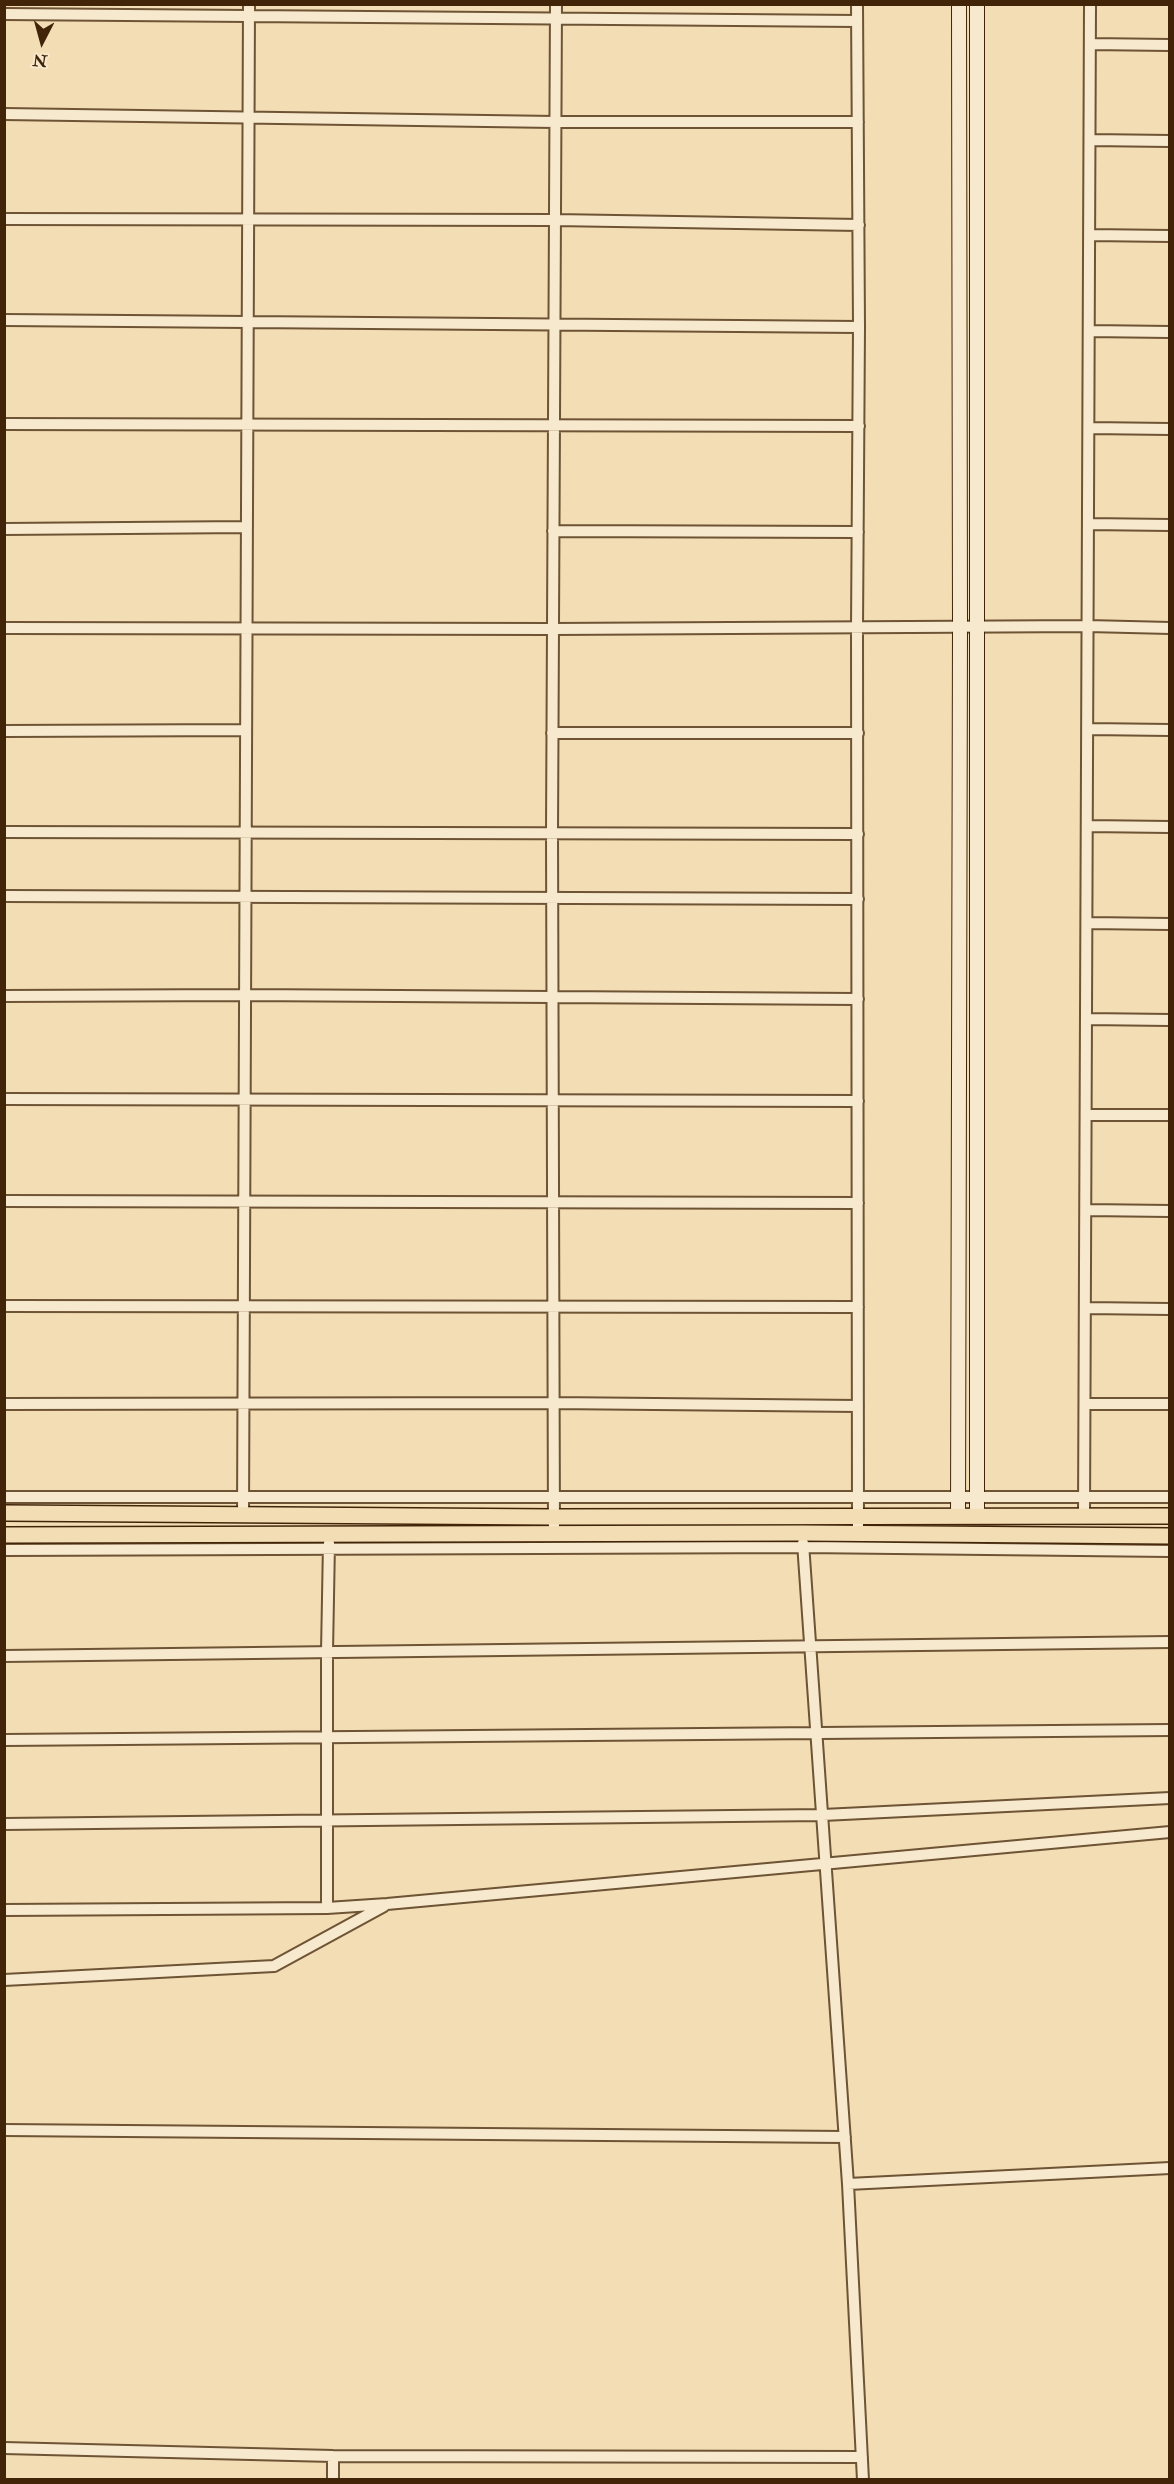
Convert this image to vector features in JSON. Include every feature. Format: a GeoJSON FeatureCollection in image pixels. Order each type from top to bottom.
{"type":"FeatureCollection","features":[{"type":"Feature","properties":{"kind":"main road"},"geometry":{"type":"LineString","coordinates":[[958,1515],[959,4]]}},
{"type":"Feature","properties":{"kind":"main road"},"geometry":{"type":"LineString","coordinates":[[977,1515],[978,4]]}},
{"type":"Feature","properties":{"kind":"main road"},"geometry":{"type":"LineString","coordinates":[[4,1513],[1170,1516]]}},
{"type":"Feature","properties":{"kind":"main road"},"geometry":{"type":"LineString","coordinates":[[4,1535],[329,1542],[554,1534],[803,1540],[858,1533],[1170,1536]]}},
{"type":"Feature","properties":{"kind":"street"},"geometry":{"type":"LineString","coordinates":[[554,1534],[552,733],[556,4]]}},
{"type":"Feature","properties":{"kind":"street"},"geometry":{"type":"LineString","coordinates":[[857,4],[859,225],[858,1533]]}},
{"type":"Feature","properties":{"kind":"street"},"geometry":{"type":"LineString","coordinates":[[1084,1516],[1090,4]]}},
{"type":"Feature","properties":{"kind":"street"},"geometry":{"type":"LineString","coordinates":[[243,1515],[249,10]]}},
{"type":"Feature","properties":{"kind":"street"},"geometry":{"type":"LineString","coordinates":[[4,14],[249,10],[556,20],[857,21]]}},
{"type":"Feature","properties":{"kind":"street"},"geometry":{"type":"LineString","coordinates":[[1090,44],[1170,45]]}},
{"type":"Feature","properties":{"kind":"street"},"geometry":{"type":"LineString","coordinates":[[4,114],[555,122],[858,122]]}},
{"type":"Feature","properties":{"kind":"street"},"geometry":{"type":"LineString","coordinates":[[1090,140],[1170,141]]}},
{"type":"Feature","properties":{"kind":"street"},"geometry":{"type":"LineString","coordinates":[[4,219],[555,220],[859,225]]}},
{"type":"Feature","properties":{"kind":"street"},"geometry":{"type":"LineString","coordinates":[[1090,235],[1170,236]]}},
{"type":"Feature","properties":{"kind":"street"},"geometry":{"type":"LineString","coordinates":[[4,320],[859,327]]}},
{"type":"Feature","properties":{"kind":"street"},"geometry":{"type":"LineString","coordinates":[[1089,331],[1170,332]]}},
{"type":"Feature","properties":{"kind":"street"},"geometry":{"type":"LineString","coordinates":[[4,424],[859,426]]}},
{"type":"Feature","properties":{"kind":"street"},"geometry":{"type":"LineString","coordinates":[[1089,428],[1170,429]]}},
{"type":"Feature","properties":{"kind":"street"},"geometry":{"type":"LineString","coordinates":[[1088,524],[1170,525]]}},
{"type":"Feature","properties":{"kind":"street"},"geometry":{"type":"LineString","coordinates":[[4,530],[247,527]]}},
{"type":"Feature","properties":{"kind":"street"},"geometry":{"type":"LineString","coordinates":[[553,531],[858,532]]}},
{"type":"Feature","properties":{"kind":"street"},"geometry":{"type":"LineString","coordinates":[[4,628],[553,629],[1088,626],[1170,628]]}},
{"type":"Feature","properties":{"kind":"street"},"geometry":{"type":"LineString","coordinates":[[1088,729],[1170,730]]}},
{"type":"Feature","properties":{"kind":"street"},"geometry":{"type":"LineString","coordinates":[[4,731],[246,730]]}},
{"type":"Feature","properties":{"kind":"street"},"geometry":{"type":"LineString","coordinates":[[552,733],[858,733]]}},
{"type":"Feature","properties":{"kind":"street"},"geometry":{"type":"LineString","coordinates":[[1087,826],[1170,827]]}},
{"type":"Feature","properties":{"kind":"street"},"geometry":{"type":"LineString","coordinates":[[4,832],[858,834]]}},
{"type":"Feature","properties":{"kind":"street"},"geometry":{"type":"LineString","coordinates":[[4,896],[552,896],[858,899]]}},
{"type":"Feature","properties":{"kind":"street"},"geometry":{"type":"LineString","coordinates":[[1087,923],[1170,924]]}},
{"type":"Feature","properties":{"kind":"street"},"geometry":{"type":"LineString","coordinates":[[4,996],[245,995],[858,999]]}},
{"type":"Feature","properties":{"kind":"street"},"geometry":{"type":"LineString","coordinates":[[1086,1019],[1170,1020]]}},
{"type":"Feature","properties":{"kind":"street"},"geometry":{"type":"LineString","coordinates":[[4,1099],[858,1101]]}},
{"type":"Feature","properties":{"kind":"street"},"geometry":{"type":"LineString","coordinates":[[1086,1115],[1170,1115]]}},
{"type":"Feature","properties":{"kind":"street"},"geometry":{"type":"LineString","coordinates":[[4,1201],[553,1200],[858,1203]]}},
{"type":"Feature","properties":{"kind":"street"},"geometry":{"type":"LineString","coordinates":[[1086,1210],[1170,1211]]}},
{"type":"Feature","properties":{"kind":"street"},"geometry":{"type":"LineString","coordinates":[[4,1306],[858,1307]]}},
{"type":"Feature","properties":{"kind":"street"},"geometry":{"type":"LineString","coordinates":[[1085,1308],[1170,1309]]}},
{"type":"Feature","properties":{"kind":"street"},"geometry":{"type":"LineString","coordinates":[[4,1404],[553,1403],[858,1406]]}},
{"type":"Feature","properties":{"kind":"street"},"geometry":{"type":"LineString","coordinates":[[1085,1404],[1170,1404]]}},
{"type":"Feature","properties":{"kind":"street"},"geometry":{"type":"LineString","coordinates":[[4,1497],[1170,1497]]}},
{"type":"Feature","properties":{"kind":"street"},"geometry":{"type":"LineString","coordinates":[[803,1540],[845,2137],[863,2480]]}},
{"type":"Feature","properties":{"kind":"street"},"geometry":{"type":"LineString","coordinates":[[4,1550],[329,1542],[803,1540],[1170,1551]]}},
{"type":"Feature","properties":{"kind":"street"},"geometry":{"type":"LineString","coordinates":[[327,1908],[326,1736],[329,1542]]}},
{"type":"Feature","properties":{"kind":"street"},"geometry":{"type":"LineString","coordinates":[[4,1656],[1170,1642]]}},
{"type":"Feature","properties":{"kind":"street"},"geometry":{"type":"LineString","coordinates":[[4,1740],[1170,1730]]}},
{"type":"Feature","properties":{"kind":"street"},"geometry":{"type":"LineString","coordinates":[[4,1824],[822,1815],[1170,1798]]}},
{"type":"Feature","properties":{"kind":"street"},"geometry":{"type":"LineString","coordinates":[[4,1910],[327,1908],[387,1904],[826,1866],[1170,1832]]}},
{"type":"Feature","properties":{"kind":"street"},"geometry":{"type":"LineString","coordinates":[[4,1980],[274,1966],[387,1904]]}},
{"type":"Feature","properties":{"kind":"street"},"geometry":{"type":"LineString","coordinates":[[4,2130],[845,2137]]}},
{"type":"Feature","properties":{"kind":"street"},"geometry":{"type":"LineString","coordinates":[[848,2184],[1170,2168]]}},
{"type":"Feature","properties":{"kind":"street"},"geometry":{"type":"LineString","coordinates":[[4,2448],[333,2456],[862,2457]]}},
{"type":"Feature","properties":{"kind":"street"},"geometry":{"type":"LineString","coordinates":[[333,2456],[333,2480]]}}]}
